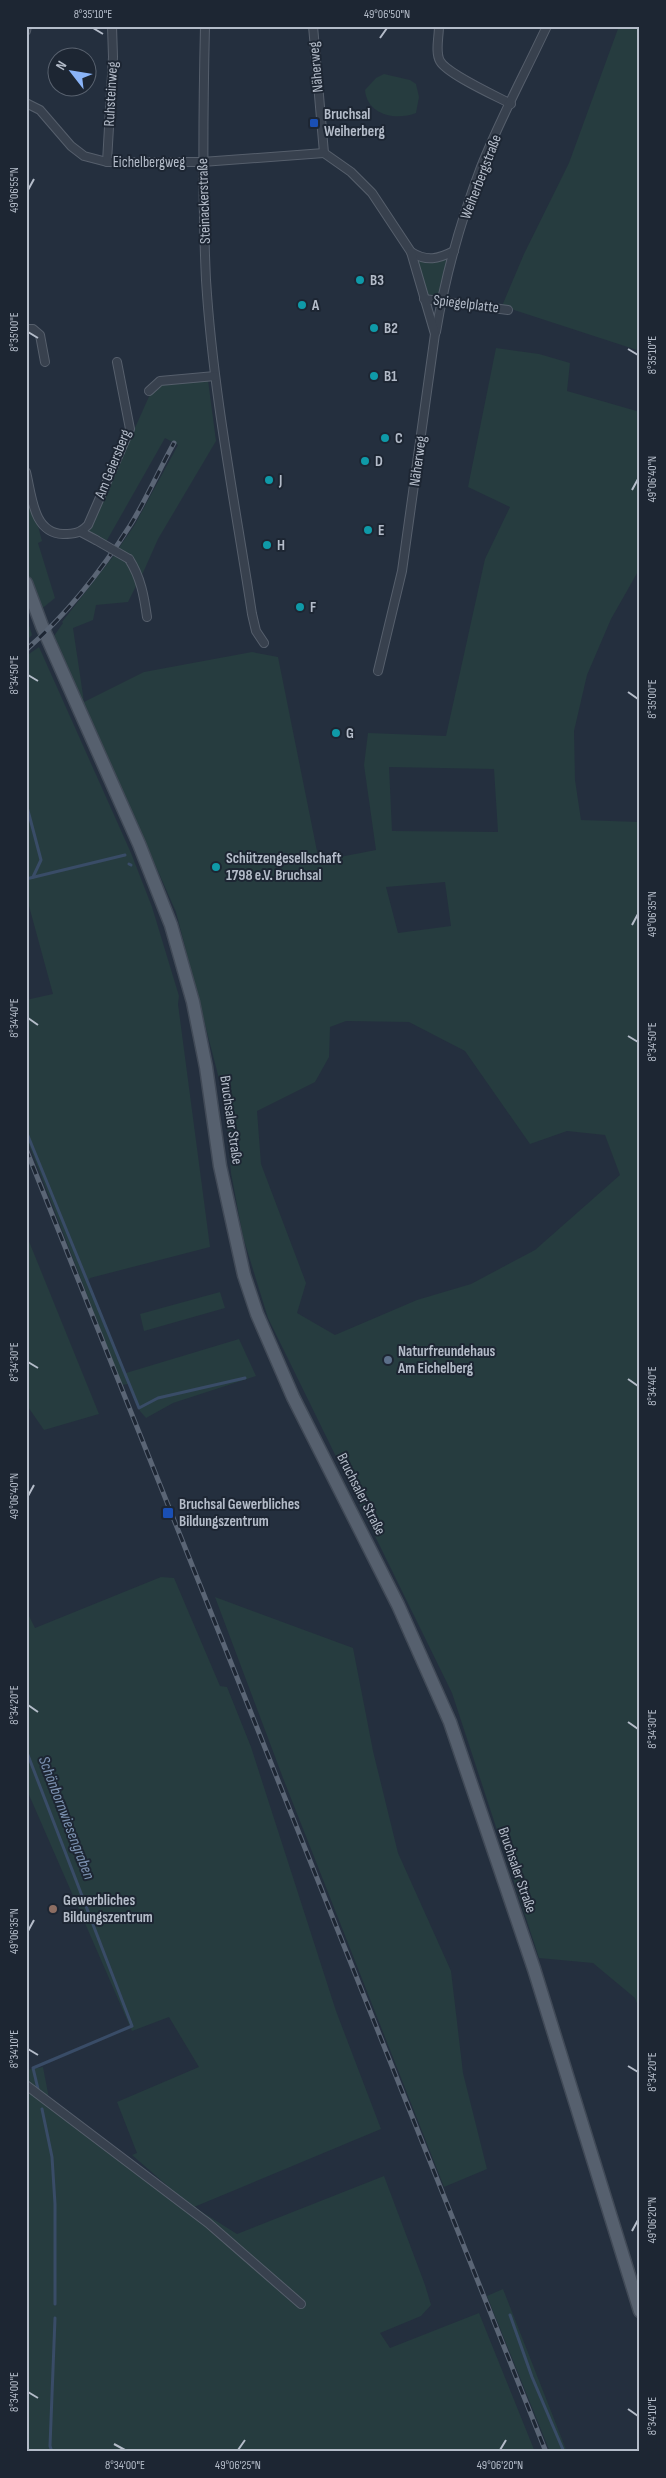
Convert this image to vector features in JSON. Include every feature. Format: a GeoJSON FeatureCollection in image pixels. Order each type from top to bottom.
{"type":"FeatureCollection","features":[{"type":"Feature","properties":{"kind":"main road","name":"Bruchsaler Straße"},"geometry":{"type":"LineString","coordinates":[[26,583],[42,626],[139,844],[171,925],[193,1002],[206,1067],[220,1166],[244,1275],[257,1314],[289,1389],[398,1605],[450,1722],[534,1969],[640,2311]]}},
{"type":"Feature","properties":{"kind":"street"},"geometry":{"type":"LineString","coordinates":[[26,26],[26,31]]}},
{"type":"Feature","properties":{"kind":"street","name":"Ruhsteinweg"},"geometry":{"type":"LineString","coordinates":[[107,162],[113,57],[112,26]]}},
{"type":"Feature","properties":{"kind":"street","name":"Steinackerstraße"},"geometry":{"type":"LineString","coordinates":[[205,26],[202,162],[206,280],[215,376],[252,614],[256,631],[264,643]]}},
{"type":"Feature","properties":{"kind":"street","name":"Näherweg"},"geometry":{"type":"LineString","coordinates":[[313,26],[324,153],[351,172],[372,193],[412,252],[435,334],[402,571],[378,671]]}},
{"type":"Feature","properties":{"kind":"street"},"geometry":{"type":"LineString","coordinates":[[439,26],[438,56],[441,63],[453,73],[511,104]]}},
{"type":"Feature","properties":{"kind":"street","name":"Weiherbergstraße"},"geometry":{"type":"LineString","coordinates":[[435,334],[441,301],[454,251],[481,167],[547,26]]}},
{"type":"Feature","properties":{"kind":"street","name":"Eichelbergweg"},"geometry":{"type":"LineString","coordinates":[[26,103],[40,110],[71,146],[84,156],[107,162],[202,162],[324,153]]}},
{"type":"Feature","properties":{"kind":"street"},"geometry":{"type":"LineString","coordinates":[[412,252],[421,258],[432,259],[454,251]]}},
{"type":"Feature","properties":{"kind":"street","name":"Spiegelplatte"},"geometry":{"type":"LineString","coordinates":[[424,299],[508,310]]}},
{"type":"Feature","properties":{"kind":"street"},"geometry":{"type":"LineString","coordinates":[[26,329],[33,329],[40,335],[45,362]]}},
{"type":"Feature","properties":{"kind":"street","name":"Am Geiersberg"},"geometry":{"type":"LineString","coordinates":[[81,532],[88,524],[130,429],[117,362]]}},
{"type":"Feature","properties":{"kind":"street"},"geometry":{"type":"LineString","coordinates":[[149,391],[160,381],[215,376]]}},
{"type":"Feature","properties":{"kind":"street"},"geometry":{"type":"LineString","coordinates":[[26,472],[42,527],[54,534],[81,532],[129,559],[137,572],[144,590],[147,617]]}},
{"type":"Feature","properties":{"kind":"street"},"geometry":{"type":"LineString","coordinates":[[26,2085],[208,2223],[301,2304]]}},
{"type":"Feature","properties":{"kind":"green space"},"geometry":{"type":"Polygon","coordinates":[[[619,26],[640,26],[640,351],[502,306],[524,254],[569,163],[619,26]]]}},
{"type":"Feature","properties":{"kind":"green space"},"geometry":{"type":"Polygon","coordinates":[[[384,74],[410,80],[416,84],[419,97],[416,113],[392,116],[384,114],[371,105],[365,90],[376,78],[384,74]]]}},
{"type":"Feature","properties":{"kind":"green space"},"geometry":{"type":"Polygon","coordinates":[[[454,251],[441,301],[424,299],[411,252],[421,258],[454,251]]]}},
{"type":"Feature","properties":{"kind":"green space"},"geometry":{"type":"Polygon","coordinates":[[[496,348],[539,354],[570,363],[567,391],[640,412],[640,568],[611,619],[587,675],[574,731],[575,780],[581,820],[640,822],[640,2011],[635,1998],[593,1963],[539,1958],[452,1693],[268,1318],[243,1237],[231,1173],[225,1102],[176,912],[54,636],[62,622],[115,554],[126,561],[138,582],[128,602],[96,605],[93,620],[73,628],[84,702],[144,672],[252,652],[278,657],[319,861],[376,850],[364,765],[368,733],[446,736],[485,559],[510,507],[468,487],[496,348]],[[389,767],[392,831],[498,832],[494,769],[389,767]],[[445,882],[386,887],[398,933],[451,926],[445,882]],[[346,1021],[330,1027],[329,1057],[315,1082],[257,1111],[261,1164],[306,1283],[297,1313],[335,1335],[417,1300],[471,1284],[535,1250],[620,1175],[605,1135],[567,1131],[530,1144],[465,1051],[409,1022],[346,1021]]]}},
{"type":"Feature","properties":{"kind":"green space"},"geometry":{"type":"Polygon","coordinates":[[[208,380],[216,441],[158,539],[142,575],[131,557],[118,549],[134,526],[178,445],[165,438],[106,542],[89,531],[151,392],[160,385],[208,380]]]}},
{"type":"Feature","properties":{"kind":"green space"},"geometry":{"type":"Polygon","coordinates":[[[26,480],[42,541],[38,543],[55,598],[40,610],[26,574],[26,480]]]}},
{"type":"Feature","properties":{"kind":"green space"},"geometry":{"type":"Polygon","coordinates":[[[26,615],[32,635],[26,641],[26,615]]]}},
{"type":"Feature","properties":{"kind":"green space"},"geometry":{"type":"Polygon","coordinates":[[[39,647],[131,853],[152,907],[179,996],[178,1004],[210,1247],[90,1278],[88,1281],[126,1373],[239,1339],[256,1376],[173,1403],[146,1418],[140,1411],[128,1384],[122,1385],[26,1137],[26,1000],[53,994],[26,895],[26,656],[39,647]]]}},
{"type":"Feature","properties":{"kind":"green space"},"geometry":{"type":"Polygon","coordinates":[[[26,1234],[99,1414],[44,1430],[26,1404],[26,1234]]]}},
{"type":"Feature","properties":{"kind":"green space"},"geometry":{"type":"Polygon","coordinates":[[[220,1292],[225,1308],[144,1331],[140,1314],[220,1292]]]}},
{"type":"Feature","properties":{"kind":"green space"},"geometry":{"type":"Polygon","coordinates":[[[161,1577],[174,1578],[220,1686],[227,1687],[251,1747],[336,2011],[381,2129],[194,2207],[237,2234],[384,2176],[431,2305],[421,2316],[380,2333],[390,2348],[479,2313],[535,2452],[26,2452],[26,2070],[43,2067],[51,2109],[186,2202],[132,2155],[137,2153],[117,2102],[199,2067],[169,2017],[132,2031],[26,1788],[26,1610],[35,1628],[161,1577]]]}},
{"type":"Feature","properties":{"kind":"green space"},"geometry":{"type":"Polygon","coordinates":[[[215,1597],[353,1648],[373,1751],[398,1853],[451,1971],[463,2073],[487,2169],[444,2187],[283,1778],[215,1597]]]}},
{"type":"Feature","properties":{"kind":"green space"},"geometry":{"type":"Polygon","coordinates":[[[503,2289],[567,2452],[550,2452],[487,2296],[503,2289]]]}},
{"type":"Feature","properties":{"kind":"waterway"},"geometry":{"type":"LineString","coordinates":[[26,803],[41,860],[33,877]]}},
{"type":"Feature","properties":{"kind":"waterway"},"geometry":{"type":"LineString","coordinates":[[26,879],[125,855]]}},
{"type":"Feature","properties":{"kind":"waterway"},"geometry":{"type":"LineString","coordinates":[[26,1131],[139,1408],[158,1398],[245,1378]]}},
{"type":"Feature","properties":{"kind":"waterway","name":"Schönbornwiesengraben"},"geometry":{"type":"LineString","coordinates":[[26,1750],[132,2026],[33,2068],[38,2089]]}},
{"type":"Feature","properties":{"kind":"waterway","name":"Schönbornwiesengraben"},"geometry":{"type":"LineString","coordinates":[[42,2109],[52,2157],[55,2204],[55,2304]]}},
{"type":"Feature","properties":{"kind":"waterway"},"geometry":{"type":"LineString","coordinates":[[510,2315],[532,2377],[564,2452]]}},
{"type":"Feature","properties":{"kind":"waterway","name":"Schönbornwiesengraben"},"geometry":{"type":"LineString","coordinates":[[52,2452],[50,2446],[55,2318]]}},
{"type":"Feature","properties":{"kind":"railway"},"geometry":{"type":"LineString","coordinates":[[26,650],[56,622],[108,558],[137,514],[174,443]]}},
{"type":"Feature","properties":{"kind":"railway"},"geometry":{"type":"LineString","coordinates":[[26,1149],[546,2452]]}},
{"type":"Feature","properties":{"kind":"place","name":"Bruchsal Weiherberg"},"geometry":{"type":"Point","coordinates":[314,123]}},
{"type":"Feature","properties":{"kind":"place","name":"B3"},"geometry":{"type":"Point","coordinates":[360,280]}},
{"type":"Feature","properties":{"kind":"place","name":"A"},"geometry":{"type":"Point","coordinates":[302,305]}},
{"type":"Feature","properties":{"kind":"place","name":"B2"},"geometry":{"type":"Point","coordinates":[374,328]}},
{"type":"Feature","properties":{"kind":"place","name":"B1"},"geometry":{"type":"Point","coordinates":[374,376]}},
{"type":"Feature","properties":{"kind":"place","name":"C"},"geometry":{"type":"Point","coordinates":[385,438]}},
{"type":"Feature","properties":{"kind":"place","name":"D"},"geometry":{"type":"Point","coordinates":[365,461]}},
{"type":"Feature","properties":{"kind":"place","name":"J"},"geometry":{"type":"Point","coordinates":[269,480]}},
{"type":"Feature","properties":{"kind":"place","name":"E"},"geometry":{"type":"Point","coordinates":[368,530]}},
{"type":"Feature","properties":{"kind":"place","name":"H"},"geometry":{"type":"Point","coordinates":[267,545]}},
{"type":"Feature","properties":{"kind":"place","name":"F"},"geometry":{"type":"Point","coordinates":[300,607]}},
{"type":"Feature","properties":{"kind":"place","name":"G"},"geometry":{"type":"Point","coordinates":[336,733]}},
{"type":"Feature","properties":{"kind":"place","name":"Schützengesellschaft 1798 e.V. Bruchsal"},"geometry":{"type":"Point","coordinates":[216,867]}},
{"type":"Feature","properties":{"kind":"place","name":"Naturfreundehaus Am Eichelberg"},"geometry":{"type":"Point","coordinates":[388,1360]}},
{"type":"Feature","properties":{"kind":"place","name":"Bruchsal Gewerbliches Bildungszentrum"},"geometry":{"type":"Point","coordinates":[168,1513]}},
{"type":"Feature","properties":{"kind":"place","name":"Gewerbliches Bildungszentrum"},"geometry":{"type":"Point","coordinates":[53,1909]}}]}
